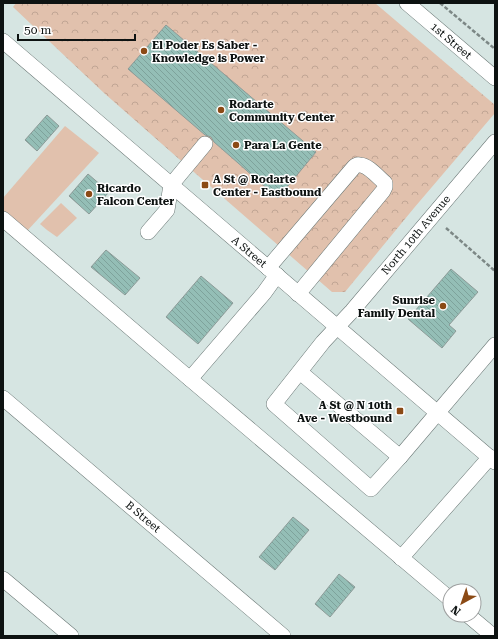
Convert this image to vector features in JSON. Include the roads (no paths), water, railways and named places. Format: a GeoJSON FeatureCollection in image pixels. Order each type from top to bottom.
{"type":"FeatureCollection","features":[{"type":"Feature","properties":{"kind":"street","name":"1st Street"},"geometry":{"type":"LineString","coordinates":[[407,3],[495,78]]}},
{"type":"Feature","properties":{"kind":"street","name":"A Street"},"geometry":{"type":"LineString","coordinates":[[3,41],[492,460]]}},
{"type":"Feature","properties":{"kind":"street","name":"North 10th Avenue"},"geometry":{"type":"LineString","coordinates":[[400,457],[371,489],[274,404],[323,342],[495,142]]}},
{"type":"Feature","properties":{"kind":"street"},"geometry":{"type":"LineString","coordinates":[[148,232],[167,210],[171,185],[206,144]]}},
{"type":"Feature","properties":{"kind":"street"},"geometry":{"type":"LineString","coordinates":[[190,379],[264,293],[273,272],[354,167],[360,165],[368,169],[385,183],[383,191],[298,294]]}},
{"type":"Feature","properties":{"kind":"street"},"geometry":{"type":"LineString","coordinates":[[3,219],[442,592]]}},
{"type":"Feature","properties":{"kind":"street"},"geometry":{"type":"LineString","coordinates":[[300,372],[400,457],[495,345]]}},
{"type":"Feature","properties":{"kind":"street","name":"B Street"},"geometry":{"type":"LineString","coordinates":[[3,398],[283,636]]}},
{"type":"Feature","properties":{"kind":"street"},"geometry":{"type":"LineString","coordinates":[[401,558],[492,460]]}},
{"type":"Feature","properties":{"kind":"street"},"geometry":{"type":"LineString","coordinates":[[3,579],[71,636]]}},
{"type":"Feature","properties":{"kind":"street"},"geometry":{"type":"LineString","coordinates":[[478,623],[493,636]]}},
{"type":"Feature","properties":{"kind":"place","name":"El Poder Es Saber - Knowledge is Power"},"geometry":{"type":"Point","coordinates":[144,51]}},
{"type":"Feature","properties":{"kind":"place","name":"Rodarte Community Center"},"geometry":{"type":"Point","coordinates":[221,110]}},
{"type":"Feature","properties":{"kind":"place","name":"Para La Gente"},"geometry":{"type":"Point","coordinates":[236,145]}},
{"type":"Feature","properties":{"kind":"place","name":"A St @ Rodarte Center - Eastbound"},"geometry":{"type":"Point","coordinates":[205,185]}},
{"type":"Feature","properties":{"kind":"place","name":"Ricardo Falcon Center"},"geometry":{"type":"Point","coordinates":[89,194]}},
{"type":"Feature","properties":{"kind":"place","name":"Sunrise Family Dental"},"geometry":{"type":"Point","coordinates":[443,306]}},
{"type":"Feature","properties":{"kind":"place","name":"A St @ N 10th Ave - Westbound"},"geometry":{"type":"Point","coordinates":[400,411]}}]}
